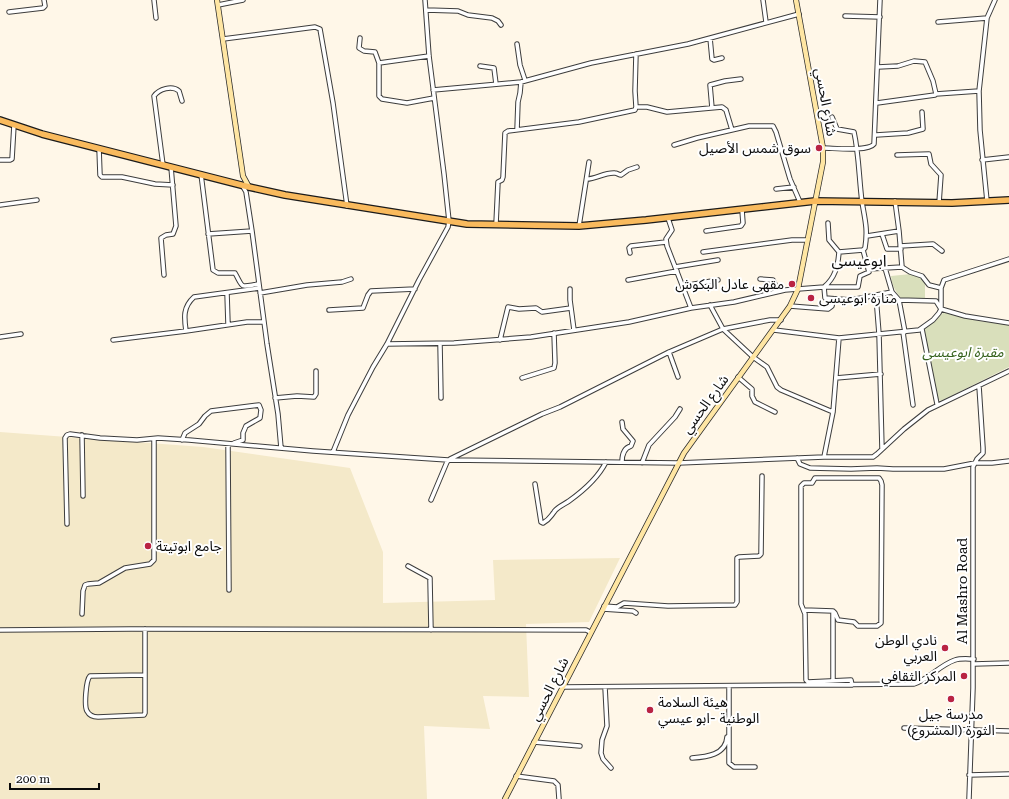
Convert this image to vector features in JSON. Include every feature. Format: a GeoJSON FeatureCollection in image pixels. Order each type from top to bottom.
{"type":"FeatureCollection","features":[{"type":"Feature","properties":{"kind":"main road"},"geometry":{"type":"LineString","coordinates":[[0,120],[99,148],[249,187],[299,198],[448,222],[579,226],[668,218],[815,201],[862,203],[939,203],[1009,200]]}},
{"type":"Feature","properties":{"kind":"street"},"geometry":{"type":"LineString","coordinates":[[9,12],[43,8],[44,0]]}},
{"type":"Feature","properties":{"kind":"street"},"geometry":{"type":"LineString","coordinates":[[154,0],[156,18]]}},
{"type":"Feature","properties":{"kind":"street"},"geometry":{"type":"LineString","coordinates":[[243,0],[218,2],[243,176],[249,187]]}},
{"type":"Feature","properties":{"kind":"street"},"geometry":{"type":"LineString","coordinates":[[333,452],[348,415],[448,227],[444,174],[429,56],[425,0]]}},
{"type":"Feature","properties":{"kind":"street"},"geometry":{"type":"LineString","coordinates":[[763,0],[766,22]]}},
{"type":"Feature","properties":{"kind":"street","name":"شارع الحسي"},"geometry":{"type":"LineString","coordinates":[[505,799],[678,463],[738,377],[781,320],[798,289],[823,162],[823,148],[796,0]]}},
{"type":"Feature","properties":{"kind":"street"},"geometry":{"type":"LineString","coordinates":[[823,148],[857,149],[873,146],[876,135],[880,0]]}},
{"type":"Feature","properties":{"kind":"street"},"geometry":{"type":"LineString","coordinates":[[987,201],[980,130],[980,91],[987,18],[995,0]]}},
{"type":"Feature","properties":{"kind":"street"},"geometry":{"type":"LineString","coordinates":[[426,10],[458,11],[468,15],[492,18],[498,21],[501,25]]}},
{"type":"Feature","properties":{"kind":"street"},"geometry":{"type":"LineString","coordinates":[[433,90],[521,82],[569,69],[710,38],[798,14]]}},
{"type":"Feature","properties":{"kind":"street"},"geometry":{"type":"LineString","coordinates":[[845,16],[880,17]]}},
{"type":"Feature","properties":{"kind":"street"},"geometry":{"type":"LineString","coordinates":[[938,22],[987,18]]}},
{"type":"Feature","properties":{"kind":"street"},"geometry":{"type":"LineString","coordinates":[[223,39],[310,28],[320,29],[333,103],[347,206]]}},
{"type":"Feature","properties":{"kind":"street"},"geometry":{"type":"LineString","coordinates":[[360,38],[359,48],[361,50],[375,52],[379,63],[380,98],[407,103],[434,98]]}},
{"type":"Feature","properties":{"kind":"street"},"geometry":{"type":"LineString","coordinates":[[710,38],[712,59],[722,58]]}},
{"type":"Feature","properties":{"kind":"street"},"geometry":{"type":"LineString","coordinates":[[517,44],[520,65],[525,80]]}},
{"type":"Feature","properties":{"kind":"street"},"geometry":{"type":"LineString","coordinates":[[636,54],[636,107]]}},
{"type":"Feature","properties":{"kind":"street"},"geometry":{"type":"LineString","coordinates":[[379,63],[429,56]]}},
{"type":"Feature","properties":{"kind":"street"},"geometry":{"type":"LineString","coordinates":[[878,67],[898,66],[914,61],[925,62],[933,81],[936,94]]}},
{"type":"Feature","properties":{"kind":"street"},"geometry":{"type":"LineString","coordinates":[[480,66],[494,68],[496,84]]}},
{"type":"Feature","properties":{"kind":"street"},"geometry":{"type":"LineString","coordinates":[[712,108],[710,85],[741,79]]}},
{"type":"Feature","properties":{"kind":"street"},"geometry":{"type":"LineString","coordinates":[[517,130],[518,102],[521,82]]}},
{"type":"Feature","properties":{"kind":"street"},"geometry":{"type":"LineString","coordinates":[[163,165],[154,96],[160,90],[174,88],[179,91],[182,101]]}},
{"type":"Feature","properties":{"kind":"street"},"geometry":{"type":"LineString","coordinates":[[877,104],[936,94],[980,91]]}},
{"type":"Feature","properties":{"kind":"street"},"geometry":{"type":"LineString","coordinates":[[496,224],[498,182],[503,177],[505,134],[508,131],[588,120],[610,114],[632,111],[636,107],[667,112],[722,107],[726,110],[732,130]]}},
{"type":"Feature","properties":{"kind":"street"},"geometry":{"type":"LineString","coordinates":[[876,135],[910,133],[923,128],[922,112]]}},
{"type":"Feature","properties":{"kind":"street"},"geometry":{"type":"LineString","coordinates":[[387,344],[440,344],[500,340],[628,322],[691,308],[734,302],[798,289],[858,287],[860,276],[868,273],[868,269],[863,250],[865,248],[867,236],[867,225],[862,203],[857,149],[854,132],[837,129],[832,117]]}},
{"type":"Feature","properties":{"kind":"street"},"geometry":{"type":"LineString","coordinates":[[0,160],[12,159],[14,125]]}},
{"type":"Feature","properties":{"kind":"street"},"geometry":{"type":"LineString","coordinates":[[674,145],[749,126],[762,125],[774,127],[790,179],[800,202]]}},
{"type":"Feature","properties":{"kind":"street"},"geometry":{"type":"LineString","coordinates":[[99,148],[100,175],[102,177],[122,177],[155,184],[173,185]]}},
{"type":"Feature","properties":{"kind":"street"},"geometry":{"type":"LineString","coordinates":[[897,155],[929,154],[931,164],[941,175],[939,203]]}},
{"type":"Feature","properties":{"kind":"street"},"geometry":{"type":"LineString","coordinates":[[982,160],[1009,157]]}},
{"type":"Feature","properties":{"kind":"street"},"geometry":{"type":"LineString","coordinates":[[579,226],[589,162]]}},
{"type":"Feature","properties":{"kind":"street"},"geometry":{"type":"LineString","coordinates":[[164,275],[161,238],[166,235],[173,234],[176,226],[171,167]]}},
{"type":"Feature","properties":{"kind":"street"},"geometry":{"type":"LineString","coordinates":[[587,179],[615,173],[621,175],[628,170],[637,168]]}},
{"type":"Feature","properties":{"kind":"street"},"geometry":{"type":"LineString","coordinates":[[201,174],[212,266],[214,271],[218,273],[235,273],[240,284],[259,289]]}},
{"type":"Feature","properties":{"kind":"street"},"geometry":{"type":"LineString","coordinates":[[233,183],[239,181],[243,176]]}},
{"type":"Feature","properties":{"kind":"street"},"geometry":{"type":"LineString","coordinates":[[242,185],[246,192],[252,231],[281,437],[281,448]]}},
{"type":"Feature","properties":{"kind":"street"},"geometry":{"type":"LineString","coordinates":[[776,189],[794,187]]}},
{"type":"Feature","properties":{"kind":"street"},"geometry":{"type":"LineString","coordinates":[[0,205],[37,200]]}},
{"type":"Feature","properties":{"kind":"street"},"geometry":{"type":"LineString","coordinates":[[895,202],[900,231],[902,267]]}},
{"type":"Feature","properties":{"kind":"street"},"geometry":{"type":"LineString","coordinates":[[706,231],[741,226],[743,223],[742,210]]}},
{"type":"Feature","properties":{"kind":"street"},"geometry":{"type":"LineString","coordinates":[[668,218],[672,232],[666,239],[666,242],[691,308]]}},
{"type":"Feature","properties":{"kind":"street"},"geometry":{"type":"LineString","coordinates":[[828,223],[829,240],[839,252],[837,268],[834,276],[824,287],[825,298],[833,300],[851,300],[892,292]]}},
{"type":"Feature","properties":{"kind":"street"},"geometry":{"type":"LineString","coordinates":[[208,234],[252,231]]}},
{"type":"Feature","properties":{"kind":"street"},"geometry":{"type":"LineString","coordinates":[[867,236],[900,231]]}},
{"type":"Feature","properties":{"kind":"street"},"geometry":{"type":"LineString","coordinates":[[882,234],[887,249],[933,244],[942,251]]}},
{"type":"Feature","properties":{"kind":"street"},"geometry":{"type":"LineString","coordinates":[[703,252],[792,240],[807,240]]}},
{"type":"Feature","properties":{"kind":"street"},"geometry":{"type":"LineString","coordinates":[[630,253],[629,248],[631,246],[666,242]]}},
{"type":"Feature","properties":{"kind":"street"},"geometry":{"type":"LineString","coordinates":[[839,252],[863,250]]}},
{"type":"Feature","properties":{"kind":"street"},"geometry":{"type":"LineString","coordinates":[[774,330],[839,338],[904,332],[922,328],[934,320],[941,309],[941,288],[944,280],[1009,259]]}},
{"type":"Feature","properties":{"kind":"street"},"geometry":{"type":"LineString","coordinates":[[628,280],[718,260]]}},
{"type":"Feature","properties":{"kind":"street"},"geometry":{"type":"LineString","coordinates":[[868,269],[902,267],[910,272],[922,276],[930,285],[941,288]]}},
{"type":"Feature","properties":{"kind":"street"},"geometry":{"type":"LineString","coordinates":[[885,268],[892,292],[899,300],[913,404]]}},
{"type":"Feature","properties":{"kind":"street"},"geometry":{"type":"LineString","coordinates":[[186,331],[184,312],[192,299],[196,297],[259,289],[342,282],[351,279]]}},
{"type":"Feature","properties":{"kind":"street"},"geometry":{"type":"LineString","coordinates":[[760,279],[773,280],[778,292]]}},
{"type":"Feature","properties":{"kind":"street"},"geometry":{"type":"LineString","coordinates":[[683,286],[718,280]]}},
{"type":"Feature","properties":{"kind":"street"},"geometry":{"type":"LineString","coordinates":[[328,310],[363,308],[371,291],[415,289]]}},
{"type":"Feature","properties":{"kind":"street"},"geometry":{"type":"LineString","coordinates":[[570,289],[574,330]]}},
{"type":"Feature","properties":{"kind":"street"},"geometry":{"type":"LineString","coordinates":[[226,293],[228,324]]}},
{"type":"Feature","properties":{"kind":"street"},"geometry":{"type":"LineString","coordinates":[[876,296],[880,334],[882,449]]}},
{"type":"Feature","properties":{"kind":"street"},"geometry":{"type":"LineString","coordinates":[[790,306],[828,309],[832,306],[833,300]]}},
{"type":"Feature","properties":{"kind":"street"},"geometry":{"type":"LineString","coordinates":[[899,300],[936,301],[941,309],[965,316],[1009,323]]}},
{"type":"Feature","properties":{"kind":"street"},"geometry":{"type":"LineString","coordinates":[[710,306],[723,329],[753,357],[767,367],[777,387],[833,412]]}},
{"type":"Feature","properties":{"kind":"street"},"geometry":{"type":"LineString","coordinates":[[500,340],[508,307],[519,310],[536,308],[542,312],[571,308]]}},
{"type":"Feature","properties":{"kind":"street"},"geometry":{"type":"LineString","coordinates":[[431,500],[448,460],[670,352],[723,329],[770,320],[781,320]]}},
{"type":"Feature","properties":{"kind":"street"},"geometry":{"type":"LineString","coordinates":[[113,340],[228,324],[264,322]]}},
{"type":"Feature","properties":{"kind":"street"},"geometry":{"type":"LineString","coordinates":[[922,328],[937,404]]}},
{"type":"Feature","properties":{"kind":"street"},"geometry":{"type":"LineString","coordinates":[[522,378],[554,368],[554,333]]}},
{"type":"Feature","properties":{"kind":"street"},"geometry":{"type":"LineString","coordinates":[[0,337],[21,334]]}},
{"type":"Feature","properties":{"kind":"street"},"geometry":{"type":"LineString","coordinates":[[824,457],[833,412],[839,338]]}},
{"type":"Feature","properties":{"kind":"street"},"geometry":{"type":"LineString","coordinates":[[440,344],[441,398]]}},
{"type":"Feature","properties":{"kind":"street"},"geometry":{"type":"LineString","coordinates":[[670,352],[678,378]]}},
{"type":"Feature","properties":{"kind":"street"},"geometry":{"type":"LineString","coordinates":[[275,398],[297,396],[314,397],[316,394],[316,370]]}},
{"type":"Feature","properties":{"kind":"street"},"geometry":{"type":"LineString","coordinates":[[67,524],[65,438],[70,434],[137,440],[182,440],[448,460],[678,463],[824,457],[873,457],[904,428],[937,404],[1009,371]]}},
{"type":"Feature","properties":{"kind":"street"},"geometry":{"type":"LineString","coordinates":[[836,378],[881,374]]}},
{"type":"Feature","properties":{"kind":"street"},"geometry":{"type":"LineString","coordinates":[[738,377],[752,389],[752,396],[755,402],[775,412]]}},
{"type":"Feature","properties":{"kind":"street","name":"Al Mashro Road"},"geometry":{"type":"LineString","coordinates":[[969,799],[974,664],[973,474],[975,463],[983,453],[979,386]]}},
{"type":"Feature","properties":{"kind":"street"},"geometry":{"type":"LineString","coordinates":[[182,440],[185,433],[199,424],[211,411],[259,405],[261,410],[260,418],[246,426],[243,433],[243,440],[230,444]]}},
{"type":"Feature","properties":{"kind":"street"},"geometry":{"type":"LineString","coordinates":[[642,463],[649,445],[675,417],[680,409]]}},
{"type":"Feature","properties":{"kind":"street"},"geometry":{"type":"LineString","coordinates":[[622,422],[623,429],[633,441],[631,446],[628,447],[622,455],[622,462]]}},
{"type":"Feature","properties":{"kind":"street"},"geometry":{"type":"LineString","coordinates":[[82,435],[83,496]]}},
{"type":"Feature","properties":{"kind":"street"},"geometry":{"type":"LineString","coordinates":[[82,614],[83,591],[85,585],[99,583],[124,568],[150,564],[154,560],[154,439]]}},
{"type":"Feature","properties":{"kind":"street"},"geometry":{"type":"LineString","coordinates":[[229,590],[230,444]]}},
{"type":"Feature","properties":{"kind":"street"},"geometry":{"type":"LineString","coordinates":[[797,458],[798,462],[803,466],[810,468],[851,469],[944,469],[975,463],[1009,461]]}},
{"type":"Feature","properties":{"kind":"street"},"geometry":{"type":"LineString","coordinates":[[535,484],[541,522],[543,523],[600,473],[606,462]]}},
{"type":"Feature","properties":{"kind":"street"},"geometry":{"type":"LineString","coordinates":[[603,607],[616,607],[624,603],[668,606],[735,605],[737,602],[737,558],[759,556],[761,554],[762,476]]}},
{"type":"Feature","properties":{"kind":"street"},"geometry":{"type":"LineString","coordinates":[[833,611],[835,612],[839,621],[854,622],[858,626],[877,626],[882,621],[882,485],[879,478],[815,478],[811,483],[804,483],[802,485],[801,604],[804,610],[806,680],[808,682],[851,680],[852,685]]}},
{"type":"Feature","properties":{"kind":"street"},"geometry":{"type":"LineString","coordinates":[[408,566],[430,580],[431,630]]}},
{"type":"Feature","properties":{"kind":"street"},"geometry":{"type":"LineString","coordinates":[[603,607],[633,611],[636,613]]}},
{"type":"Feature","properties":{"kind":"street"},"geometry":{"type":"LineString","coordinates":[[804,610],[833,611]]}},
{"type":"Feature","properties":{"kind":"street"},"geometry":{"type":"LineString","coordinates":[[833,611],[833,681]]}},
{"type":"Feature","properties":{"kind":"street"},"geometry":{"type":"LineString","coordinates":[[144,675],[90,676],[86,696],[86,709],[88,713],[94,717],[144,715],[145,629]]}},
{"type":"Feature","properties":{"kind":"street"},"geometry":{"type":"LineString","coordinates":[[0,630],[586,630],[590,632]]}},
{"type":"Feature","properties":{"kind":"street"},"geometry":{"type":"LineString","coordinates":[[563,687],[914,684],[921,682],[954,660],[974,659]]}},
{"type":"Feature","properties":{"kind":"street"},"geometry":{"type":"LineString","coordinates":[[974,664],[1009,663]]}},
{"type":"Feature","properties":{"kind":"street"},"geometry":{"type":"LineString","coordinates":[[692,758],[712,756],[722,750],[725,746],[727,739],[728,686]]}},
{"type":"Feature","properties":{"kind":"street"},"geometry":{"type":"LineString","coordinates":[[728,686],[729,763],[734,767],[755,767]]}},
{"type":"Feature","properties":{"kind":"street"},"geometry":{"type":"LineString","coordinates":[[605,687],[607,727],[602,740],[601,753],[603,759],[610,768]]}},
{"type":"Feature","properties":{"kind":"street"},"geometry":{"type":"LineString","coordinates":[[904,728],[1009,731]]}},
{"type":"Feature","properties":{"kind":"street"},"geometry":{"type":"LineString","coordinates":[[534,742],[580,746]]}},
{"type":"Feature","properties":{"kind":"street"},"geometry":{"type":"LineString","coordinates":[[970,775],[1009,774]]}},
{"type":"Feature","properties":{"kind":"street"},"geometry":{"type":"LineString","coordinates":[[516,776],[554,781],[558,785],[559,799]]}},
{"type":"Feature","properties":{"kind":"shaded area"},"geometry":{"type":"Polygon","coordinates":[[[0,432],[203,447],[350,468],[383,552],[383,603],[495,600],[493,560],[620,558],[589,622],[526,624],[529,697],[483,696],[490,729],[424,726],[427,799],[0,799],[0,432]]]}},
{"type":"Feature","properties":{"kind":"green space"},"geometry":{"type":"Polygon","coordinates":[[[911,274],[923,278],[925,283],[925,299],[901,298],[895,290],[891,276],[911,274]]]}},
{"type":"Feature","properties":{"kind":"green space","name":"مقبرة ابوعيسى"},"geometry":{"type":"Polygon","coordinates":[[[944,312],[979,321],[1009,325],[1009,367],[941,401],[938,399],[924,331],[925,328],[944,312]]]}},
{"type":"Feature","properties":{"kind":"place","name":"سوق شمس الأصيل"},"geometry":{"type":"Point","coordinates":[819,148]}},
{"type":"Feature","properties":{"kind":"place","name":"مقهى عادل البكوش"},"geometry":{"type":"Point","coordinates":[792,284]}},
{"type":"Feature","properties":{"kind":"place","name":"منارة ابوعيسى"},"geometry":{"type":"Point","coordinates":[811,298]}},
{"type":"Feature","properties":{"kind":"place","name":"جامع ابوتيتة"},"geometry":{"type":"Point","coordinates":[148,546]}},
{"type":"Feature","properties":{"kind":"place","name":"نادي الوطن العربي"},"geometry":{"type":"Point","coordinates":[945,648]}},
{"type":"Feature","properties":{"kind":"place","name":"المركز الثقافي"},"geometry":{"type":"Point","coordinates":[964,676]}},
{"type":"Feature","properties":{"kind":"place","name":"مدرسة جيل الثورة (المشروع)"},"geometry":{"type":"Point","coordinates":[951,699]}},
{"type":"Feature","properties":{"kind":"place","name":"هيئة السلامة الوطنية -ابو عيسي"},"geometry":{"type":"Point","coordinates":[650,710]}},
{"type":"Feature","properties":{"kind":"district","name":"ابوعيسى"},"geometry":{"type":"Point","coordinates":[859,260]}}]}
